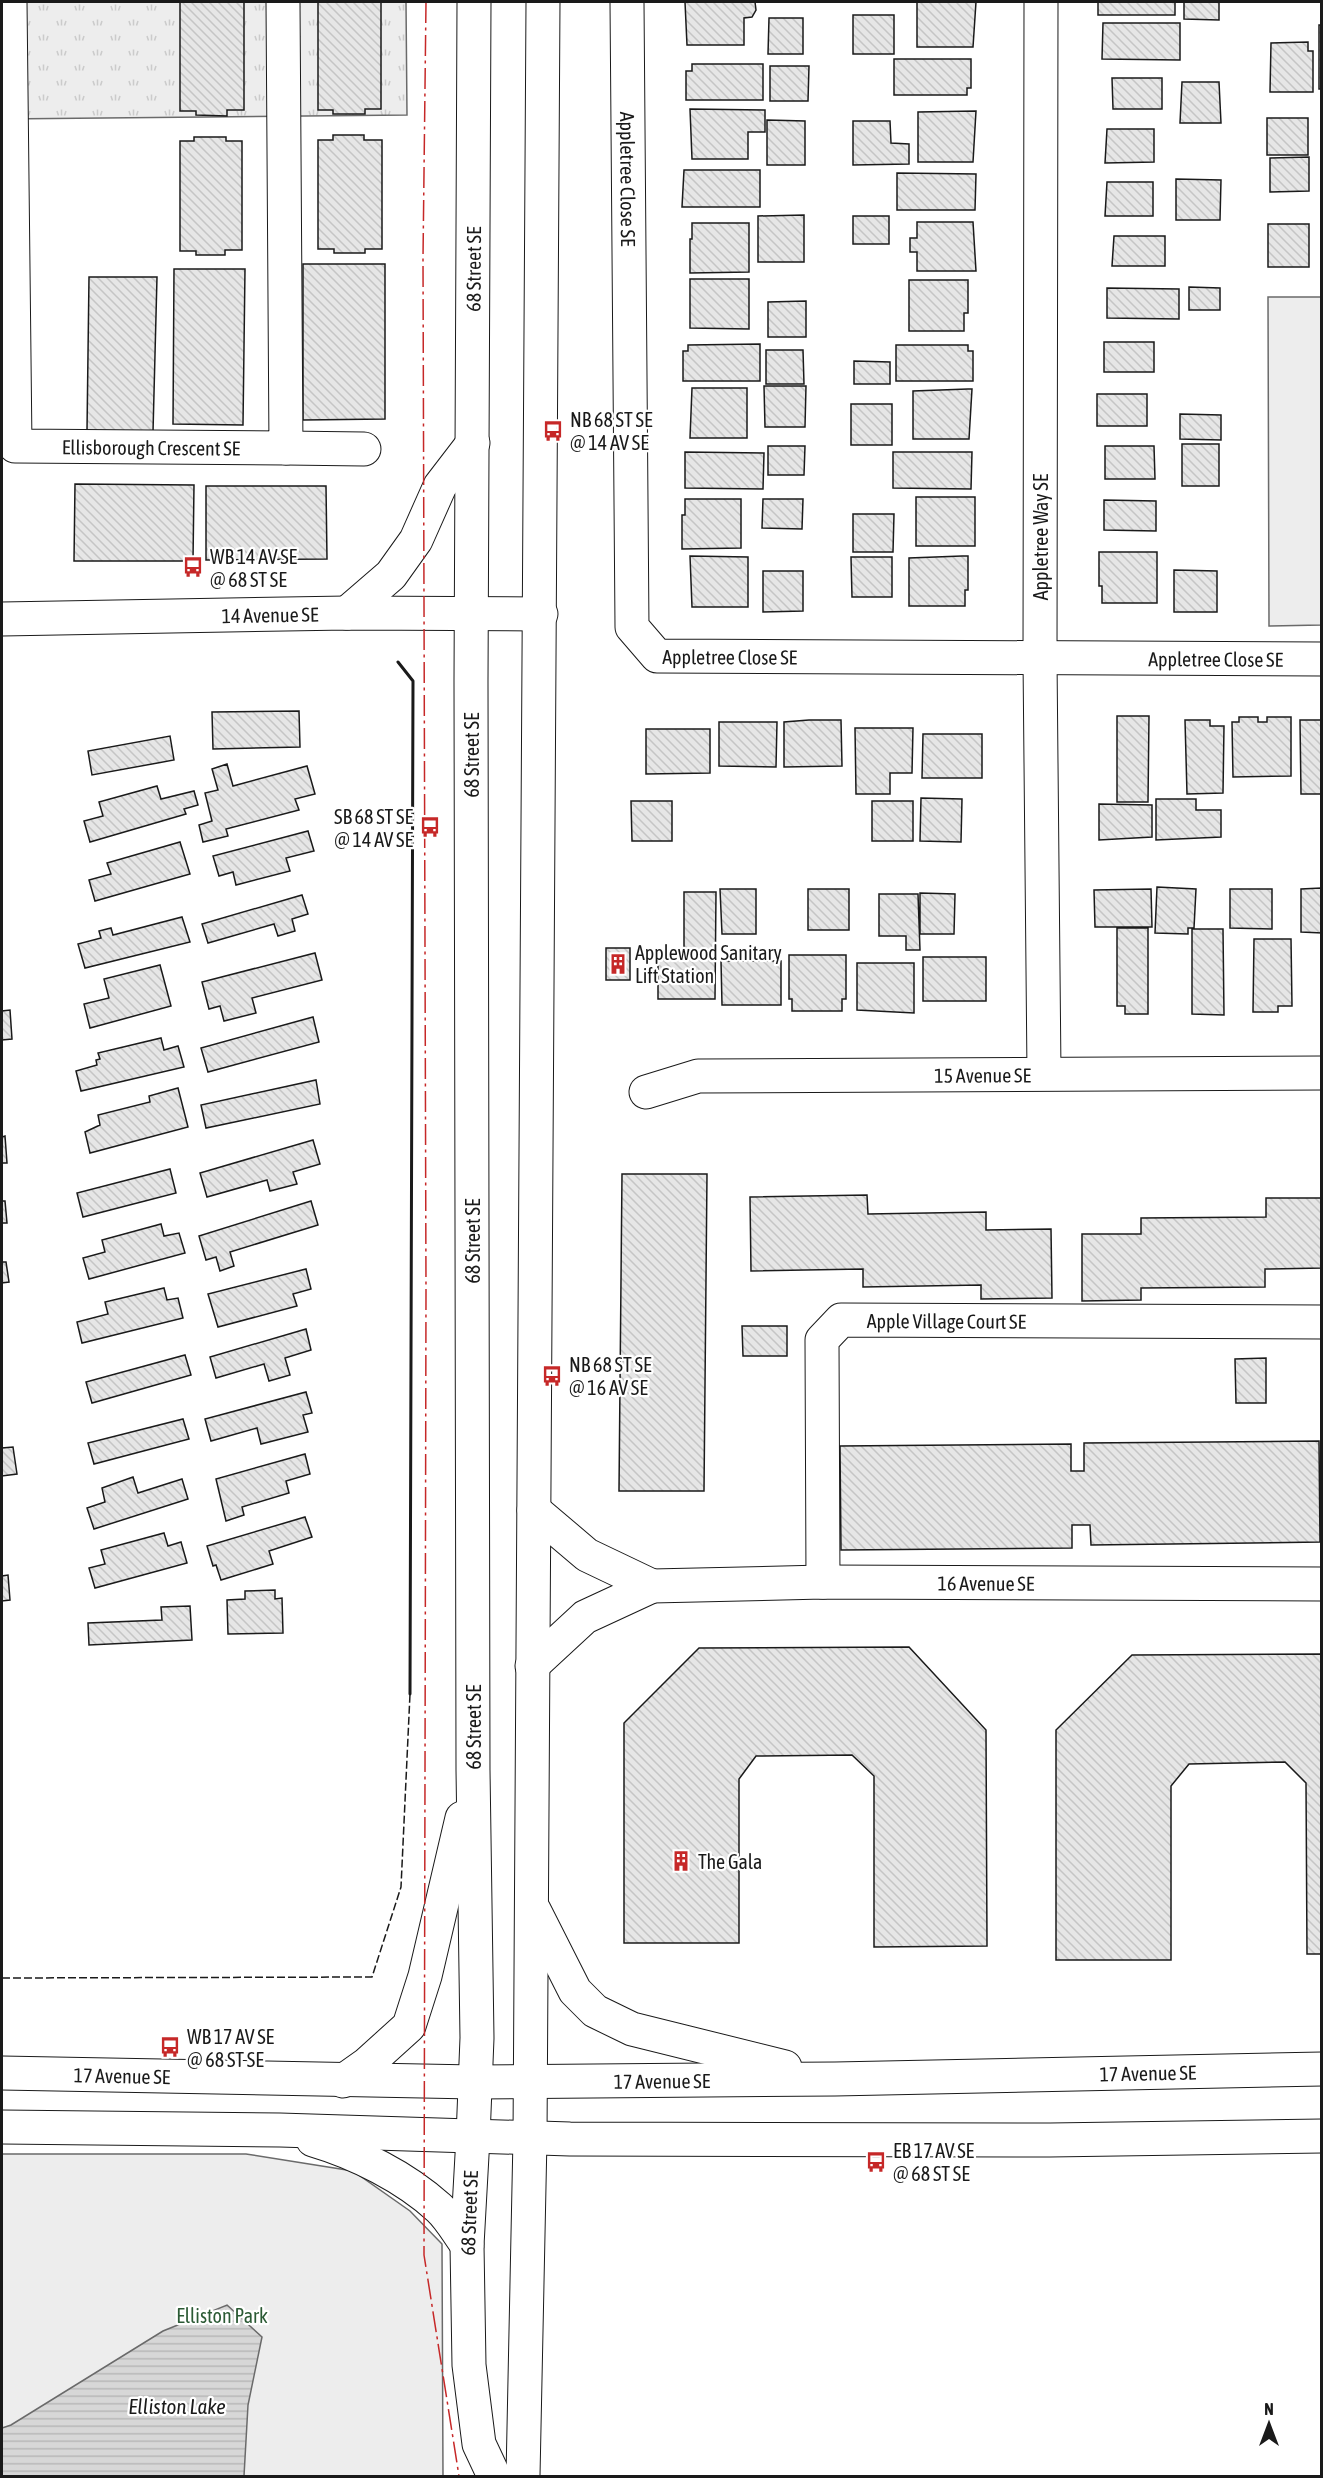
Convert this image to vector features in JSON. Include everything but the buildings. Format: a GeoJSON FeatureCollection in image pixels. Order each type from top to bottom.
{"type":"FeatureCollection","features":[{"type":"Feature","properties":{"kind":"main road","name":"Ellisborough Crescent SE"},"geometry":{"type":"LineString","coordinates":[[10,2],[8,446],[364,449]]}},
{"type":"Feature","properties":{"kind":"main road"},"geometry":{"type":"LineString","coordinates":[[282,2],[286,448]]}},
{"type":"Feature","properties":{"kind":"main road","name":"68 Street SE"},"geometry":{"type":"LineString","coordinates":[[474,2],[471,615],[473,1770],[477,2038],[467,2245],[469,2365],[479,2444],[494,2476]]}},
{"type":"Feature","properties":{"kind":"main road"},"geometry":{"type":"LineString","coordinates":[[523,2476],[531,2081],[530,1904],[541,614],[543,2]]}},
{"type":"Feature","properties":{"kind":"main road","name":"Appletree Close SE"},"geometry":{"type":"LineString","coordinates":[[627,2],[632,627],[657,656],[1322,659]]}},
{"type":"Feature","properties":{"kind":"main road","name":"Appletree Way SE"},"geometry":{"type":"LineString","coordinates":[[1041,2],[1040,658],[1044,1073]]}},
{"type":"Feature","properties":{"kind":"main road"},"geometry":{"type":"LineString","coordinates":[[347,613],[391,575],[416,540],[440,486],[473,443]]}},
{"type":"Feature","properties":{"kind":"main road","name":"14 Avenue SE"},"geometry":{"type":"LineString","coordinates":[[2,619],[347,613],[541,614]]}},
{"type":"Feature","properties":{"kind":"main road","name":"15 Avenue SE"},"geometry":{"type":"LineString","coordinates":[[646,1092],[698,1076],[1322,1073]]}},
{"type":"Feature","properties":{"kind":"main road","name":"Apple Village Court SE"},"geometry":{"type":"LineString","coordinates":[[823,1582],[822,1340],[841,1320],[1322,1322]]}},
{"type":"Feature","properties":{"kind":"main road"},"geometry":{"type":"LineString","coordinates":[[534,1510],[587,1555],[652,1586]]}},
{"type":"Feature","properties":{"kind":"main road","name":"16 Avenue SE"},"geometry":{"type":"LineString","coordinates":[[652,1586],[823,1582],[1322,1584]]}},
{"type":"Feature","properties":{"kind":"main road"},"geometry":{"type":"LineString","coordinates":[[532,1666],[585,1617],[652,1586]]}},
{"type":"Feature","properties":{"kind":"main road"},"geometry":{"type":"LineString","coordinates":[[343,2081],[367,2064],[409,2026],[425,1976],[473,1770]]}},
{"type":"Feature","properties":{"kind":"main road"},"geometry":{"type":"LineString","coordinates":[[530,1904],[575,1992],[595,2011],[632,2030],[835,2079]]}},
{"type":"Feature","properties":{"kind":"main road","name":"17 Avenue SE"},"geometry":{"type":"LineString","coordinates":[[2,2073],[474,2082],[835,2079],[1322,2069]]}},
{"type":"Feature","properties":{"kind":"main road"},"geometry":{"type":"LineString","coordinates":[[2,2127],[280,2130],[530,2138],[1050,2140],[1322,2136]]}},
{"type":"Feature","properties":{"kind":"main road"},"geometry":{"type":"LineString","coordinates":[[280,2130],[339,2147],[395,2176],[441,2210],[467,2245]]}},
{"type":"Feature","properties":{"kind":"green space"},"geometry":{"type":"Polygon","coordinates":[[[2,2],[406,2],[407,115],[2,119],[2,2]]]}},
{"type":"Feature","properties":{"kind":"green space"},"geometry":{"type":"Polygon","coordinates":[[[1268,297],[1321,297],[1321,625],[1269,626],[1268,297]]]}},
{"type":"Feature","properties":{"kind":"green space","name":"Elliston Park"},"geometry":{"type":"Polygon","coordinates":[[[2,2154],[246,2154],[353,2171],[410,2211],[442,2244],[443,2476],[2,2476],[2,2154]]]}},
{"type":"Feature","properties":{"kind":"water","name":"Elliston Lake"},"geometry":{"type":"Polygon","coordinates":[[[227,2305],[262,2337],[248,2405],[244,2476],[2,2476],[2,2428],[11,2425],[163,2331],[227,2305]]]}},
{"type":"Feature","properties":{"kind":"fence"},"geometry":{"type":"LineString","coordinates":[[2,1978],[372,1977],[401,1887],[410,1694]]}},
{"type":"Feature","properties":{"kind":"wall"},"geometry":{"type":"LineString","coordinates":[[398,662],[413,681],[410,1694]]}},
{"type":"Feature","properties":{"kind":"power"},"geometry":{"type":"LineString","coordinates":[[426,2],[423,258],[426,1290],[424,2255],[459,2476]]}},
{"type":"Feature","properties":{"kind":"place","name":"NB 68 ST SE @ 14 AV SE"},"geometry":{"type":"Point","coordinates":[553,431]}},
{"type":"Feature","properties":{"kind":"place","name":"WB 14 AV SE @ 68 ST SE"},"geometry":{"type":"Point","coordinates":[193,567]}},
{"type":"Feature","properties":{"kind":"place","name":"SB 68 ST SE @ 14 AV SE"},"geometry":{"type":"Point","coordinates":[430,827]}},
{"type":"Feature","properties":{"kind":"place","name":"Applewood Sanitary Lift Station"},"geometry":{"type":"Point","coordinates":[618,964]}},
{"type":"Feature","properties":{"kind":"place","name":"NB 68 ST SE @ 16 AV SE"},"geometry":{"type":"Point","coordinates":[552,1376]}},
{"type":"Feature","properties":{"kind":"place","name":"The Gala"},"geometry":{"type":"Point","coordinates":[681,1861]}},
{"type":"Feature","properties":{"kind":"place","name":"WB 17 AV SE @ 68 ST SE"},"geometry":{"type":"Point","coordinates":[170,2047]}},
{"type":"Feature","properties":{"kind":"place","name":"EB 17 AV SE @ 68 ST SE"},"geometry":{"type":"Point","coordinates":[876,2162]}}]}
